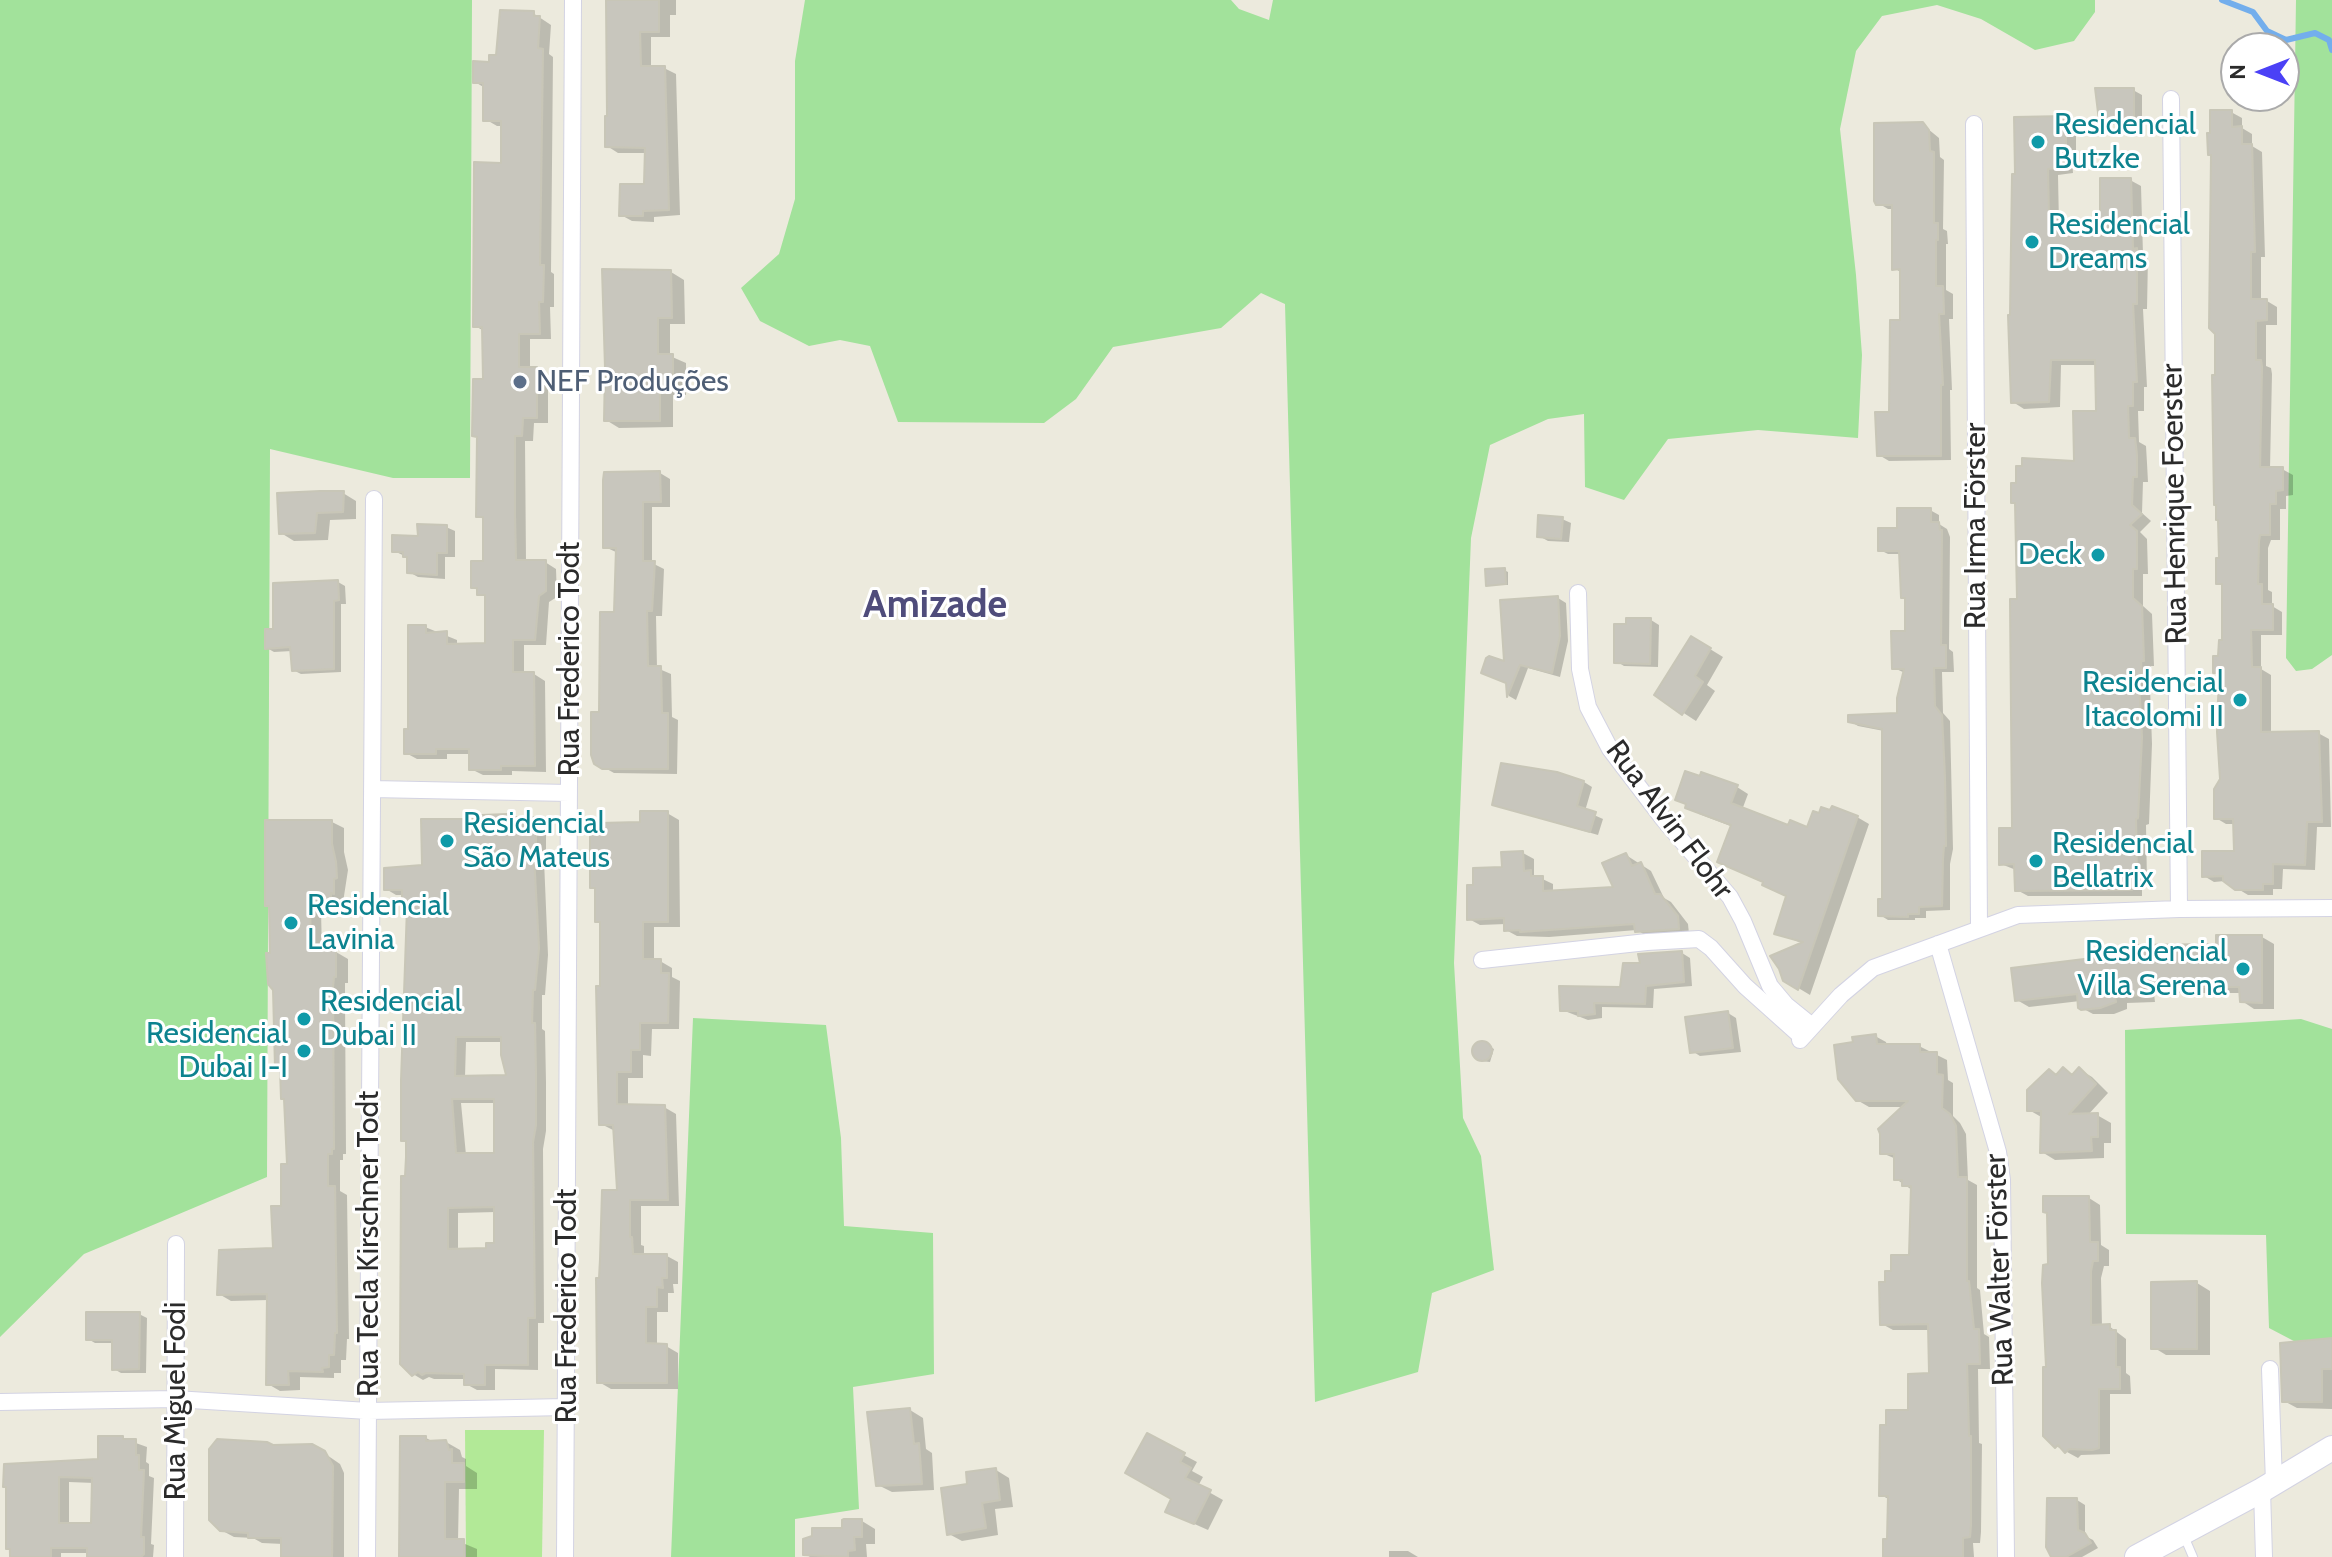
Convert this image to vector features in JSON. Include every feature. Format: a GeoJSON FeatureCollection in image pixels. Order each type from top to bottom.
{"type":"FeatureCollection","features":[{"type":"Feature","properties":{"kind":"main road"},"geometry":{"type":"LineString","coordinates":[[2137,1557],[2332,1448]]}},
{"type":"Feature","properties":{"kind":"street","name":"Rua Frederico Todt"},"geometry":{"type":"LineString","coordinates":[[565,1557],[573,0]]}},
{"type":"Feature","properties":{"kind":"street","name":"Rua Henrique Foerster"},"geometry":{"type":"LineString","coordinates":[[2171,99],[2179,909]]}},
{"type":"Feature","properties":{"kind":"street","name":"Rua Irma Förster"},"geometry":{"type":"LineString","coordinates":[[1974,124],[1979,929]]}},
{"type":"Feature","properties":{"kind":"street","name":"Rua Tecla Kirschner Todt"},"geometry":{"type":"LineString","coordinates":[[367,1557],[374,499]]}},
{"type":"Feature","properties":{"kind":"street","name":"Rua Alvin Flohr"},"geometry":{"type":"LineString","coordinates":[[1578,593],[1580,669],[1588,707],[1603,735],[1655,809],[1730,897],[1770,986],[1804,1034]]}},
{"type":"Feature","properties":{"kind":"street"},"geometry":{"type":"LineString","coordinates":[[372,789],[569,793]]}},
{"type":"Feature","properties":{"kind":"street"},"geometry":{"type":"LineString","coordinates":[[1482,960],[1699,939],[1745,986],[1804,1034],[1873,968],[1979,929],[2030,914],[2332,908]]}},
{"type":"Feature","properties":{"kind":"street","name":"Rua Walter Förster"},"geometry":{"type":"LineString","coordinates":[[1938,944],[1998,1152],[2002,1180],[2006,1557]]}},
{"type":"Feature","properties":{"kind":"street","name":"Rua Miguel Fodi"},"geometry":{"type":"LineString","coordinates":[[175,1557],[176,1244]]}},
{"type":"Feature","properties":{"kind":"street"},"geometry":{"type":"LineString","coordinates":[[2262,1556],[2268,1486],[2270,1369]]}},
{"type":"Feature","properties":{"kind":"street"},"geometry":{"type":"LineString","coordinates":[[0,1402],[175,1399],[368,1411],[566,1407]]}},
{"type":"Feature","properties":{"kind":"lane"},"geometry":{"type":"LineString","coordinates":[[2182,1532],[2193,1557]]}},
{"type":"Feature","properties":{"kind":"green space"},"geometry":{"type":"Polygon","coordinates":[[[0,0],[472,0],[470,478],[393,478],[270,449],[267,1177],[84,1254],[0,1337],[0,0]]]}},
{"type":"Feature","properties":{"kind":"green space"},"geometry":{"type":"Polygon","coordinates":[[[805,0],[1231,0],[1239,9],[1269,20],[1273,0],[2095,0],[2095,12],[2074,41],[2035,50],[1981,19],[1937,5],[1882,16],[1856,51],[1840,129],[1862,355],[1858,438],[1758,430],[1668,439],[1624,500],[1585,487],[1584,414],[1548,419],[1490,445],[1471,538],[1454,963],[1463,1118],[1481,1156],[1494,1270],[1432,1293],[1418,1372],[1315,1402],[1285,304],[1261,293],[1221,328],[1113,347],[1076,399],[1044,423],[898,422],[870,346],[840,340],[809,346],[760,321],[741,288],[779,254],[795,199],[795,61],[805,0]]]}},
{"type":"Feature","properties":{"kind":"green space"},"geometry":{"type":"Polygon","coordinates":[[[2296,0],[2332,0],[2332,655],[2312,669],[2296,671],[2286,658],[2294,112],[2300,112],[2300,32],[2296,32],[2296,0]]]}},
{"type":"Feature","properties":{"kind":"green space"},"geometry":{"type":"Polygon","coordinates":[[[693,1018],[826,1025],[841,1138],[844,1226],[933,1233],[934,1374],[853,1387],[859,1509],[795,1519],[795,1557],[671,1557],[693,1018]]]}},
{"type":"Feature","properties":{"kind":"green space"},"geometry":{"type":"Polygon","coordinates":[[[2301,1019],[2332,1029],[2332,1361],[2269,1328],[2266,1235],[2126,1234],[2125,1030],[2301,1019]]]}},
{"type":"Feature","properties":{"kind":"green space"},"geometry":{"type":"Polygon","coordinates":[[[465,1430],[544,1430],[542,1557],[466,1557],[465,1430]]]}},
{"type":"Feature","properties":{"kind":"building"},"geometry":{"type":"Polygon","coordinates":[[[606,0],[659,0],[659,32],[640,32],[641,66],[665,66],[669,210],[643,211],[643,216],[619,216],[620,184],[644,184],[645,148],[605,147],[606,0]]]}},
{"type":"Feature","properties":{"kind":"building"},"geometry":{"type":"Polygon","coordinates":[[[500,10],[534,11],[534,16],[540,16],[538,48],[543,49],[540,265],[544,265],[543,302],[539,302],[540,334],[519,334],[519,367],[537,367],[537,418],[523,418],[522,436],[515,436],[515,517],[516,560],[546,560],[546,591],[539,596],[535,640],[513,640],[513,672],[534,672],[535,766],[469,770],[469,749],[436,749],[436,754],[404,754],[404,729],[408,729],[408,625],[426,625],[426,633],[447,631],[447,644],[485,643],[485,595],[477,595],[477,588],[471,588],[471,561],[483,561],[483,517],[476,517],[477,437],[472,436],[473,379],[483,379],[482,327],[473,327],[474,162],[501,163],[501,121],[483,121],[483,83],[473,83],[473,61],[489,62],[489,55],[496,55],[500,10]]]}},
{"type":"Feature","properties":{"kind":"building"},"geometry":{"type":"Polygon","coordinates":[[[2095,88],[2134,88],[2134,121],[2099,121],[2095,88]]]}},
{"type":"Feature","properties":{"kind":"building"},"geometry":{"type":"Polygon","coordinates":[[[2210,110],[2232,112],[2232,127],[2242,126],[2242,144],[2252,144],[2255,252],[2251,252],[2251,299],[2267,299],[2267,320],[2256,321],[2256,360],[2261,360],[2262,367],[2260,467],[2283,467],[2283,490],[2276,491],[2276,504],[2270,504],[2270,535],[2260,535],[2259,541],[2258,584],[2262,584],[2262,604],[2273,604],[2273,630],[2251,630],[2252,667],[2261,667],[2261,732],[2319,731],[2322,822],[2307,822],[2305,865],[2273,864],[2273,884],[2263,884],[2263,890],[2235,890],[2223,881],[2223,876],[2202,877],[2202,851],[2234,851],[2233,819],[2214,819],[2214,789],[2220,779],[2217,732],[2219,673],[2213,673],[2213,656],[2218,656],[2219,640],[2222,640],[2222,584],[2216,584],[2216,558],[2219,558],[2218,520],[2214,505],[2212,375],[2215,375],[2215,334],[2209,328],[2211,155],[2208,155],[2207,133],[2210,133],[2210,110]]]}},
{"type":"Feature","properties":{"kind":"building"},"geometry":{"type":"Polygon","coordinates":[[[2066,116],[2066,154],[2062,154],[2062,167],[2048,169],[2052,228],[2100,223],[2100,178],[2131,178],[2133,249],[2137,248],[2137,304],[2133,304],[2137,382],[2133,382],[2133,406],[2128,406],[2129,438],[2135,438],[2137,455],[2132,505],[2142,514],[2130,525],[2137,531],[2133,598],[2142,606],[2144,661],[2141,661],[2142,682],[2139,682],[2142,737],[2136,819],[2137,878],[2132,878],[2132,890],[2015,891],[2014,864],[1999,865],[1999,828],[2012,828],[2010,599],[2017,599],[2015,503],[2011,503],[2011,483],[2016,483],[2016,466],[2022,466],[2022,458],[2074,461],[2073,411],[2096,411],[2095,360],[2051,360],[2049,402],[2011,403],[2008,315],[2012,174],[2015,174],[2014,117],[2066,116]]]}},
{"type":"Feature","properties":{"kind":"building"},"geometry":{"type":"Polygon","coordinates":[[[1923,122],[1929,130],[1930,151],[1934,152],[1934,223],[1938,223],[1936,286],[1943,286],[1944,314],[1939,314],[1943,385],[1941,456],[1877,456],[1875,412],[1889,412],[1890,320],[1900,320],[1900,269],[1892,270],[1892,205],[1876,205],[1874,201],[1874,123],[1923,122]]]}},
{"type":"Feature","properties":{"kind":"building"},"geometry":{"type":"Polygon","coordinates":[[[602,269],[671,270],[672,318],[658,318],[658,354],[673,354],[673,389],[660,389],[660,421],[604,421],[602,269]]]}},
{"type":"Feature","properties":{"kind":"building"},"geometry":{"type":"Polygon","coordinates":[[[660,471],[661,502],[643,502],[643,561],[655,561],[652,611],[647,611],[648,666],[661,666],[662,713],[668,713],[668,769],[602,769],[594,764],[591,755],[591,712],[599,712],[600,612],[614,612],[616,548],[603,548],[604,472],[660,471]]]}},
{"type":"Feature","properties":{"kind":"building"},"geometry":{"type":"Polygon","coordinates":[[[344,491],[343,512],[317,513],[315,533],[279,534],[277,493],[344,491]]]}},
{"type":"Feature","properties":{"kind":"building"},"geometry":{"type":"Polygon","coordinates":[[[1897,508],[1931,508],[1931,522],[1939,522],[1942,530],[1941,645],[1946,645],[1946,668],[1934,668],[1935,706],[1942,715],[1945,778],[1946,846],[1942,906],[1919,907],[1919,914],[1908,914],[1908,917],[1878,916],[1878,899],[1882,899],[1882,729],[1848,722],[1848,715],[1897,713],[1904,669],[1892,669],[1891,631],[1905,631],[1905,598],[1901,598],[1899,551],[1878,551],[1878,528],[1897,528],[1897,508]]]}},
{"type":"Feature","properties":{"kind":"building"},"geometry":{"type":"Polygon","coordinates":[[[1538,515],[1563,517],[1561,539],[1537,537],[1538,515]]]}},
{"type":"Feature","properties":{"kind":"building"},"geometry":{"type":"Polygon","coordinates":[[[417,524],[447,525],[447,553],[437,553],[437,575],[407,573],[407,557],[403,557],[403,552],[392,552],[392,535],[418,536],[417,524]]]}},
{"type":"Feature","properties":{"kind":"building"},"geometry":{"type":"Polygon","coordinates":[[[1505,568],[1506,584],[1486,586],[1485,569],[1505,568]]]}},
{"type":"Feature","properties":{"kind":"building"},"geometry":{"type":"Polygon","coordinates":[[[338,580],[339,600],[334,601],[334,669],[292,671],[290,647],[265,649],[265,629],[273,629],[273,583],[338,580]]]}},
{"type":"Feature","properties":{"kind":"building"},"geometry":{"type":"Polygon","coordinates":[[[1558,596],[1560,636],[1552,673],[1520,665],[1507,697],[1506,683],[1481,673],[1489,656],[1504,661],[1500,600],[1558,596]]]}},
{"type":"Feature","properties":{"kind":"building"},"geometry":{"type":"Polygon","coordinates":[[[1626,618],[1651,618],[1650,664],[1614,663],[1614,624],[1626,624],[1626,618]]]}},
{"type":"Feature","properties":{"kind":"building"},"geometry":{"type":"Polygon","coordinates":[[[1691,636],[1711,648],[1695,676],[1703,682],[1682,715],[1654,695],[1691,636]]]}},
{"type":"Feature","properties":{"kind":"building"},"geometry":{"type":"Polygon","coordinates":[[[1501,763],[1557,772],[1584,781],[1577,806],[1596,812],[1590,832],[1492,805],[1501,763]]]}},
{"type":"Feature","properties":{"kind":"building"},"geometry":{"type":"Polygon","coordinates":[[[1685,771],[1700,776],[1701,772],[1738,785],[1731,803],[1788,825],[1790,820],[1807,827],[1813,811],[1819,813],[1821,807],[1830,810],[1832,806],[1858,816],[1798,990],[1783,981],[1770,956],[1803,942],[1774,934],[1786,896],[1717,862],[1731,825],[1685,808],[1686,804],[1675,800],[1685,771]]]}},
{"type":"Feature","properties":{"kind":"building"},"geometry":{"type":"Polygon","coordinates":[[[640,811],[668,811],[668,922],[643,922],[643,959],[661,959],[661,973],[669,973],[668,1023],[640,1023],[640,1050],[631,1050],[631,1072],[617,1072],[617,1104],[665,1105],[668,1200],[630,1200],[630,1237],[633,1254],[667,1254],[667,1278],[662,1278],[663,1288],[657,1287],[657,1307],[646,1307],[646,1343],[667,1344],[667,1383],[597,1383],[596,1278],[599,1278],[602,1190],[617,1190],[613,1125],[599,1125],[596,986],[600,986],[600,922],[595,922],[595,888],[590,888],[590,826],[640,822],[640,811]]]}},
{"type":"Feature","properties":{"kind":"building"},"geometry":{"type":"Polygon","coordinates":[[[481,815],[536,817],[534,856],[539,948],[532,1023],[535,1023],[536,1075],[533,1142],[535,1318],[528,1318],[528,1365],[485,1365],[485,1385],[464,1385],[464,1374],[422,1375],[418,1372],[412,1376],[400,1364],[401,1176],[405,1176],[406,1157],[406,1141],[401,1141],[401,1080],[407,907],[402,907],[402,890],[384,890],[384,868],[422,865],[421,819],[481,819],[481,815]],[[456,1037],[455,1076],[506,1075],[501,1037],[456,1037]],[[452,1099],[456,1153],[494,1153],[494,1099],[452,1099]],[[494,1207],[448,1208],[448,1249],[486,1248],[486,1243],[494,1243],[494,1207]]]}},
{"type":"Feature","properties":{"kind":"building"},"geometry":{"type":"Polygon","coordinates":[[[265,820],[332,820],[337,878],[334,879],[331,903],[310,904],[311,951],[336,950],[333,987],[334,1149],[332,1154],[328,1154],[328,1186],[335,1186],[337,1333],[334,1355],[329,1355],[329,1367],[322,1368],[323,1372],[288,1371],[289,1385],[266,1385],[267,1294],[217,1295],[219,1250],[273,1248],[271,1206],[281,1206],[281,1164],[287,1164],[284,1099],[281,1099],[280,1068],[275,1068],[273,990],[268,984],[266,953],[270,953],[269,906],[265,906],[265,820]]]}},
{"type":"Feature","properties":{"kind":"building"},"geometry":{"type":"Polygon","coordinates":[[[1523,851],[1524,871],[1531,870],[1531,876],[1543,876],[1543,891],[1613,887],[1602,863],[1626,853],[1632,866],[1641,862],[1655,894],[1660,894],[1678,916],[1679,929],[1635,932],[1634,924],[1520,932],[1504,931],[1504,918],[1467,920],[1467,885],[1473,885],[1473,868],[1502,867],[1501,852],[1523,851]]]}},
{"type":"Feature","properties":{"kind":"building"},"geometry":{"type":"Polygon","coordinates":[[[2216,935],[2262,935],[2262,1003],[2240,1002],[2239,987],[2142,987],[2143,995],[2115,997],[2116,1002],[2081,1010],[2078,1008],[2077,994],[2015,1001],[2011,968],[2133,953],[2133,945],[2216,944],[2216,935]]]}},
{"type":"Feature","properties":{"kind":"building"},"geometry":{"type":"Polygon","coordinates":[[[1682,951],[1684,982],[1646,986],[1645,1004],[1594,1003],[1595,1014],[1578,1016],[1578,1011],[1560,1011],[1559,986],[1620,987],[1623,963],[1640,963],[1638,954],[1682,951]]]}},
{"type":"Feature","properties":{"kind":"building"},"geometry":{"type":"Polygon","coordinates":[[[1728,1011],[1733,1048],[1690,1053],[1685,1017],[1728,1011]]]}},
{"type":"Feature","properties":{"kind":"building"},"geometry":{"type":"Polygon","coordinates":[[[1876,1034],[1877,1044],[1920,1044],[1920,1052],[1937,1052],[1937,1074],[1943,1075],[1942,1108],[1950,1114],[1956,1126],[1958,1177],[1967,1177],[1967,1281],[1974,1329],[1979,1329],[1980,1364],[1967,1364],[1971,1525],[1970,1537],[1963,1538],[1963,1557],[1883,1557],[1883,1539],[1887,1539],[1888,1496],[1879,1496],[1880,1425],[1886,1425],[1886,1410],[1908,1410],[1908,1374],[1929,1373],[1928,1324],[1880,1325],[1879,1282],[1885,1282],[1885,1271],[1891,1271],[1891,1255],[1909,1255],[1911,1186],[1902,1186],[1902,1180],[1894,1180],[1894,1154],[1880,1154],[1878,1129],[1908,1101],[1856,1101],[1838,1079],[1834,1045],[1853,1042],[1852,1037],[1876,1034]]]}},
{"type":"Feature","properties":{"kind":"building"},"geometry":{"type":"Polygon","coordinates":[[[1478,1041],[1486,1041],[1492,1051],[1486,1061],[1478,1061],[1472,1055],[1472,1047],[1478,1041]]]}},
{"type":"Feature","properties":{"kind":"building"},"geometry":{"type":"Polygon","coordinates":[[[2063,1067],[2072,1075],[2079,1067],[2096,1084],[2069,1114],[2098,1113],[2098,1137],[2091,1137],[2092,1151],[2040,1153],[2041,1111],[2027,1111],[2027,1090],[2049,1069],[2056,1075],[2063,1067]]]}},
{"type":"Feature","properties":{"kind":"building"},"geometry":{"type":"Polygon","coordinates":[[[2043,1196],[2089,1196],[2090,1242],[2098,1242],[2098,1261],[2093,1261],[2091,1271],[2091,1325],[2110,1324],[2110,1330],[2116,1330],[2116,1367],[2120,1367],[2120,1389],[2099,1389],[2099,1448],[2092,1450],[2069,1449],[2065,1453],[2043,1436],[2043,1367],[2046,1367],[2042,1283],[2043,1265],[2048,1264],[2047,1213],[2043,1212],[2043,1196]]]}},
{"type":"Feature","properties":{"kind":"building"},"geometry":{"type":"Polygon","coordinates":[[[2197,1281],[2197,1349],[2151,1349],[2151,1282],[2197,1281]]]}},
{"type":"Feature","properties":{"kind":"building"},"geometry":{"type":"Polygon","coordinates":[[[86,1312],[140,1312],[139,1369],[112,1370],[112,1340],[86,1340],[86,1312]]]}},
{"type":"Feature","properties":{"kind":"building"},"geometry":{"type":"Polygon","coordinates":[[[2332,1338],[2332,1369],[2322,1369],[2322,1402],[2282,1402],[2280,1343],[2332,1338]]]}},
{"type":"Feature","properties":{"kind":"building"},"geometry":{"type":"Polygon","coordinates":[[[910,1408],[914,1444],[919,1443],[922,1484],[876,1486],[867,1412],[910,1408]]]}},
{"type":"Feature","properties":{"kind":"building"},"geometry":{"type":"Polygon","coordinates":[[[1147,1433],[1185,1453],[1180,1462],[1191,1468],[1185,1478],[1211,1490],[1194,1524],[1165,1512],[1171,1499],[1125,1473],[1147,1433]]]}},
{"type":"Feature","properties":{"kind":"building"},"geometry":{"type":"Polygon","coordinates":[[[98,1436],[136,1439],[139,1470],[144,1470],[141,1537],[144,1537],[144,1554],[141,1557],[87,1557],[87,1548],[51,1548],[51,1557],[10,1557],[10,1549],[6,1549],[4,1464],[98,1459],[98,1436]],[[59,1477],[59,1523],[91,1523],[92,1478],[59,1477]]]}},
{"type":"Feature","properties":{"kind":"building"},"geometry":{"type":"Polygon","coordinates":[[[400,1436],[426,1436],[426,1441],[446,1440],[449,1450],[452,1449],[452,1463],[464,1463],[464,1482],[445,1482],[445,1539],[464,1539],[464,1557],[399,1557],[400,1436]]]}},
{"type":"Feature","properties":{"kind":"building"},"geometry":{"type":"Polygon","coordinates":[[[217,1439],[273,1445],[312,1444],[325,1451],[333,1466],[332,1557],[281,1557],[281,1538],[248,1538],[248,1533],[220,1531],[209,1520],[209,1449],[217,1439]]]}},
{"type":"Feature","properties":{"kind":"building"},"geometry":{"type":"Polygon","coordinates":[[[996,1468],[1000,1500],[982,1503],[986,1528],[947,1535],[941,1488],[967,1484],[966,1472],[996,1468]]]}},
{"type":"Feature","properties":{"kind":"building"},"geometry":{"type":"Polygon","coordinates":[[[2047,1498],[2077,1498],[2078,1530],[2085,1533],[2091,1543],[2066,1557],[2051,1557],[2046,1547],[2047,1498]]]}},
{"type":"Feature","properties":{"kind":"building"},"geometry":{"type":"Polygon","coordinates":[[[844,1519],[862,1519],[862,1537],[854,1537],[855,1550],[848,1551],[848,1557],[803,1555],[803,1539],[812,1536],[812,1528],[842,1528],[844,1519]]]}},
{"type":"Feature","properties":{"kind":"waterway"},"geometry":{"type":"LineString","coordinates":[[2222,0],[2253,12],[2267,31],[2286,40],[2315,33],[2329,40],[2332,50]]}},
{"type":"Feature","properties":{"kind":"place","name":"Residencial Butzke"},"geometry":{"type":"Point","coordinates":[2038,142]}},
{"type":"Feature","properties":{"kind":"place","name":"Residencial Dreams"},"geometry":{"type":"Point","coordinates":[2032,242]}},
{"type":"Feature","properties":{"kind":"place","name":"NEF Produções"},"geometry":{"type":"Point","coordinates":[520,382]}},
{"type":"Feature","properties":{"kind":"place","name":"Deck"},"geometry":{"type":"Point","coordinates":[2098,555]}},
{"type":"Feature","properties":{"kind":"place","name":"Residencial Itacolomi II"},"geometry":{"type":"Point","coordinates":[2240,700]}},
{"type":"Feature","properties":{"kind":"place","name":"Residencial São Mateus"},"geometry":{"type":"Point","coordinates":[447,841]}},
{"type":"Feature","properties":{"kind":"place","name":"Residencial Bellatrix"},"geometry":{"type":"Point","coordinates":[2036,861]}},
{"type":"Feature","properties":{"kind":"place","name":"Residencial Lavinia"},"geometry":{"type":"Point","coordinates":[291,923]}},
{"type":"Feature","properties":{"kind":"place","name":"Residencial Villa Serena"},"geometry":{"type":"Point","coordinates":[2243,969]}},
{"type":"Feature","properties":{"kind":"place","name":"Residencial Dubai II"},"geometry":{"type":"Point","coordinates":[304,1019]}},
{"type":"Feature","properties":{"kind":"place","name":"Residencial Dubai I-I"},"geometry":{"type":"Point","coordinates":[304,1051]}},
{"type":"Feature","properties":{"kind":"district","name":"Amizade"},"geometry":{"type":"Point","coordinates":[935,606]}}]}
